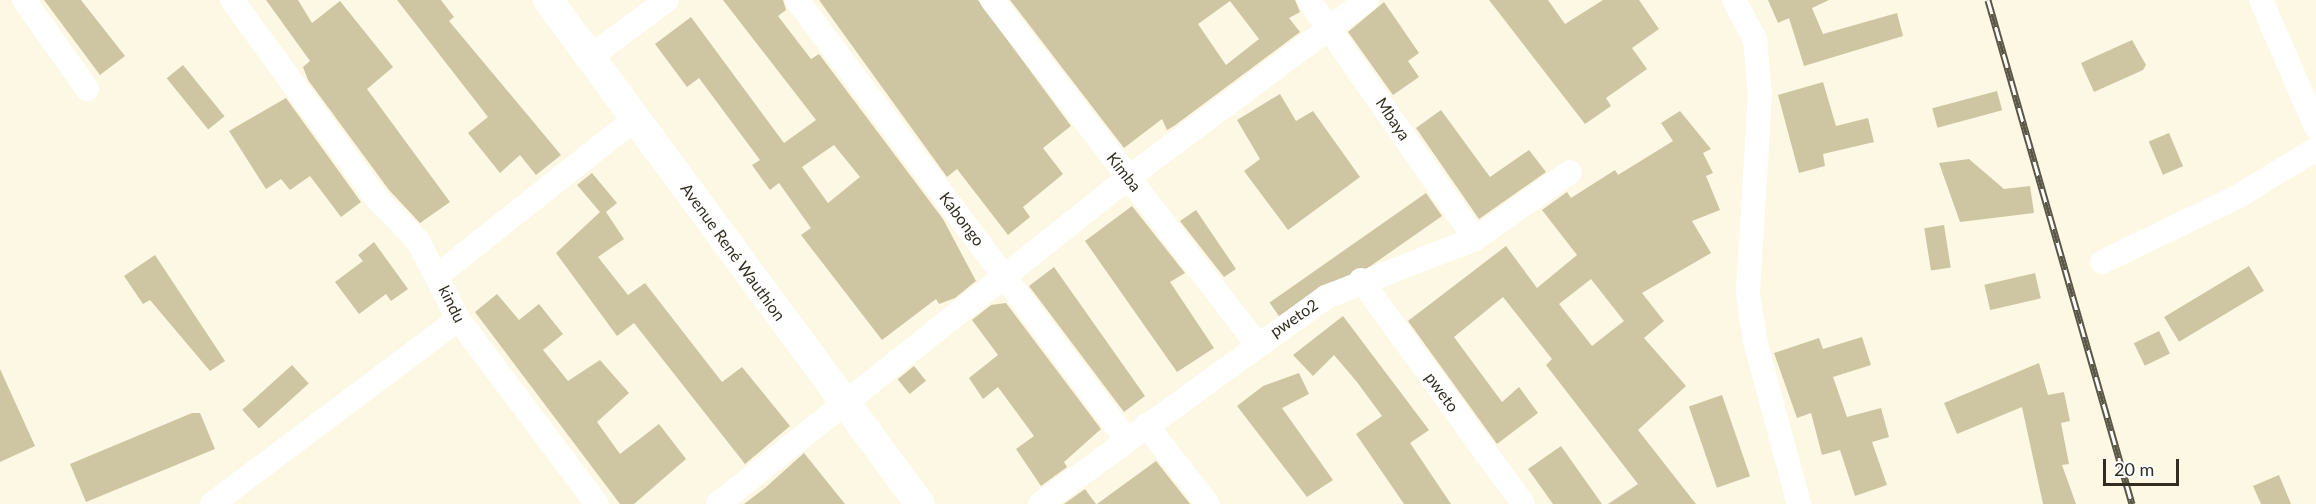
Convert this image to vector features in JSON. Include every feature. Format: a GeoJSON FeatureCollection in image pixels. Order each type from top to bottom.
{"type":"FeatureCollection","features":[{"type":"Feature","properties":{"kind":"street"},"geometry":{"type":"LineString","coordinates":[[24,0],[87,89]]}},
{"type":"Feature","properties":{"kind":"street"},"geometry":{"type":"LineString","coordinates":[[232,0],[438,275]]}},
{"type":"Feature","properties":{"kind":"street","name":"Avenue René Wauthion"},"geometry":{"type":"LineString","coordinates":[[548,0],[920,504]]}},
{"type":"Feature","properties":{"kind":"street"},"geometry":{"type":"LineString","coordinates":[[590,57],[667,0]]}},
{"type":"Feature","properties":{"kind":"street","name":"Kabongo"},"geometry":{"type":"LineString","coordinates":[[797,0],[1126,439]]}},
{"type":"Feature","properties":{"kind":"street","name":"Kimba"},"geometry":{"type":"LineString","coordinates":[[992,0],[1257,344]]}},
{"type":"Feature","properties":{"kind":"street","name":"Mbaya"},"geometry":{"type":"LineString","coordinates":[[1309,0],[1475,239]]}},
{"type":"Feature","properties":{"kind":"street"},"geometry":{"type":"LineString","coordinates":[[718,504],[1128,178],[1329,26],[1367,0]]}},
{"type":"Feature","properties":{"kind":"street"},"geometry":{"type":"LineString","coordinates":[[1734,0],[1755,39],[1760,95],[1748,293],[1755,341],[1799,504]]}},
{"type":"Feature","properties":{"kind":"street"},"geometry":{"type":"LineString","coordinates":[[2261,0],[2316,127]]}},
{"type":"Feature","properties":{"kind":"street","name":"kindu"},"geometry":{"type":"LineString","coordinates":[[597,504],[458,319],[438,275],[635,119]]}},
{"type":"Feature","properties":{"kind":"street"},"geometry":{"type":"LineString","coordinates":[[2102,262],[2237,197],[2316,149]]}},
{"type":"Feature","properties":{"kind":"street","name":"pweto2"},"geometry":{"type":"LineString","coordinates":[[1040,504],[1257,344],[1326,297],[1361,280],[1475,239],[1570,172]]}},
{"type":"Feature","properties":{"kind":"street","name":"pweto"},"geometry":{"type":"LineString","coordinates":[[1361,280],[1522,504]]}},
{"type":"Feature","properties":{"kind":"street"},"geometry":{"type":"LineString","coordinates":[[212,504],[458,319]]}},
{"type":"Feature","properties":{"kind":"street"},"geometry":{"type":"LineString","coordinates":[[1146,425],[1208,504]]}},
{"type":"Feature","properties":{"kind":"building"},"geometry":{"type":"Polygon","coordinates":[[[44,0],[81,0],[125,56],[100,75],[44,0]]]}},
{"type":"Feature","properties":{"kind":"building"},"geometry":{"type":"Polygon","coordinates":[[[266,0],[298,0],[312,23],[340,1],[393,67],[367,89],[450,202],[420,223],[389,190],[308,80],[303,67],[310,61],[266,0]]]}},
{"type":"Feature","properties":{"kind":"building"},"geometry":{"type":"Polygon","coordinates":[[[397,0],[441,0],[454,17],[449,21],[561,155],[536,175],[520,155],[500,173],[468,133],[488,117],[397,0]]]}},
{"type":"Feature","properties":{"kind":"building"},"geometry":{"type":"Polygon","coordinates":[[[723,0],[783,0],[786,10],[778,16],[811,59],[819,54],[943,219],[976,281],[955,298],[939,304],[936,299],[882,340],[801,235],[811,228],[779,183],[770,190],[752,165],[760,160],[699,78],[687,87],[655,44],[691,17],[784,143],[816,120],[723,0]],[[834,145],[802,167],[828,203],[860,177],[834,145]]]}},
{"type":"Feature","properties":{"kind":"building"},"geometry":{"type":"Polygon","coordinates":[[[819,0],[978,0],[1071,126],[1043,148],[1063,174],[1023,207],[1030,217],[1008,235],[957,169],[947,177],[819,0]]]}},
{"type":"Feature","properties":{"kind":"building"},"geometry":{"type":"Polygon","coordinates":[[[1010,0],[1295,0],[1300,12],[1289,18],[1300,32],[1174,126],[1167,130],[1162,119],[1124,148],[1010,0]],[[1230,1],[1198,24],[1226,65],[1259,39],[1230,1]]]}},
{"type":"Feature","properties":{"kind":"building"},"geometry":{"type":"Polygon","coordinates":[[[1489,0],[1548,0],[1565,24],[1603,0],[1639,0],[1659,29],[1632,48],[1647,69],[1606,98],[1611,106],[1585,124],[1489,0]]]}},
{"type":"Feature","properties":{"kind":"building"},"geometry":{"type":"Polygon","coordinates":[[[1768,0],[1829,0],[1812,8],[1823,34],[1897,13],[1903,36],[1804,66],[1789,18],[1778,23],[1768,0]]]}},
{"type":"Feature","properties":{"kind":"building"},"geometry":{"type":"Polygon","coordinates":[[[1384,2],[1419,53],[1408,61],[1419,77],[1393,95],[1348,32],[1384,2]]]}},
{"type":"Feature","properties":{"kind":"building"},"geometry":{"type":"Polygon","coordinates":[[[2132,40],[2146,65],[2143,70],[2094,92],[2081,63],[2132,40]]]}},
{"type":"Feature","properties":{"kind":"building"},"geometry":{"type":"Polygon","coordinates":[[[183,65],[225,116],[208,130],[167,78],[183,65]]]}},
{"type":"Feature","properties":{"kind":"building"},"geometry":{"type":"Polygon","coordinates":[[[1823,82],[1836,126],[1868,118],[1874,142],[1823,154],[1825,166],[1799,173],[1778,95],[1823,82]]]}},
{"type":"Feature","properties":{"kind":"building"},"geometry":{"type":"Polygon","coordinates":[[[1997,91],[2002,110],[1937,128],[1932,108],[1997,91]]]}},
{"type":"Feature","properties":{"kind":"building"},"geometry":{"type":"Polygon","coordinates":[[[1280,94],[1296,121],[1313,111],[1360,177],[1288,230],[1244,171],[1260,159],[1237,120],[1280,94]]]}},
{"type":"Feature","properties":{"kind":"building"},"geometry":{"type":"Polygon","coordinates":[[[286,98],[361,202],[341,217],[310,176],[290,190],[281,179],[266,189],[229,131],[286,98]]]}},
{"type":"Feature","properties":{"kind":"building"},"geometry":{"type":"Polygon","coordinates":[[[1441,110],[1490,177],[1529,150],[1546,172],[1479,219],[1416,128],[1441,110]]]}},
{"type":"Feature","properties":{"kind":"building"},"geometry":{"type":"Polygon","coordinates":[[[1680,111],[1711,149],[1703,153],[1713,173],[1706,176],[1720,210],[1692,221],[1711,253],[1642,293],[1664,321],[1644,338],[1686,386],[1638,430],[1696,504],[1608,504],[1638,484],[1546,365],[1552,359],[1503,297],[1454,337],[1502,402],[1519,387],[1538,413],[1497,444],[1408,321],[1506,246],[1537,288],[1577,255],[1542,210],[1567,192],[1571,198],[1615,170],[1618,175],[1673,141],[1661,123],[1680,111]],[[1591,279],[1559,304],[1592,346],[1624,321],[1591,279]]]}},
{"type":"Feature","properties":{"kind":"building"},"geometry":{"type":"Polygon","coordinates":[[[2169,133],[2183,166],[2163,175],[2149,142],[2169,133]]]}},
{"type":"Feature","properties":{"kind":"building"},"geometry":{"type":"Polygon","coordinates":[[[1969,159],[2004,189],[2030,186],[2034,213],[1960,222],[1939,163],[1969,159]]]}},
{"type":"Feature","properties":{"kind":"building"},"geometry":{"type":"Polygon","coordinates":[[[592,173],[617,203],[606,212],[624,239],[598,257],[628,295],[645,283],[722,382],[742,367],[790,426],[745,464],[634,323],[617,336],[556,253],[600,212],[577,185],[592,173]]]}},
{"type":"Feature","properties":{"kind":"building"},"geometry":{"type":"Polygon","coordinates":[[[1426,193],[1442,216],[1286,325],[1270,303],[1426,193]]]}},
{"type":"Feature","properties":{"kind":"building"},"geometry":{"type":"Polygon","coordinates":[[[1132,206],[1185,273],[1170,282],[1214,348],[1177,372],[1085,241],[1132,206]]]}},
{"type":"Feature","properties":{"kind":"building"},"geometry":{"type":"Polygon","coordinates":[[[1196,210],[1236,269],[1224,277],[1180,221],[1196,210]]]}},
{"type":"Feature","properties":{"kind":"building"},"geometry":{"type":"Polygon","coordinates":[[[1944,225],[1951,267],[1931,271],[1924,228],[1944,225]]]}},
{"type":"Feature","properties":{"kind":"building"},"geometry":{"type":"Polygon","coordinates":[[[374,242],[408,289],[391,301],[386,294],[359,314],[335,282],[363,261],[358,255],[374,242]]]}},
{"type":"Feature","properties":{"kind":"building"},"geometry":{"type":"Polygon","coordinates":[[[155,255],[225,361],[210,371],[150,300],[143,304],[124,276],[155,255]]]}},
{"type":"Feature","properties":{"kind":"building"},"geometry":{"type":"Polygon","coordinates":[[[2249,266],[2264,291],[2179,342],[2164,317],[2249,266]]]}},
{"type":"Feature","properties":{"kind":"building"},"geometry":{"type":"Polygon","coordinates":[[[1054,267],[1145,396],[1124,412],[1029,286],[1054,267]]]}},
{"type":"Feature","properties":{"kind":"building"},"geometry":{"type":"Polygon","coordinates":[[[2035,273],[2041,298],[1990,310],[1984,285],[2035,273]]]}},
{"type":"Feature","properties":{"kind":"building"},"geometry":{"type":"Polygon","coordinates":[[[497,294],[519,320],[539,304],[563,334],[543,350],[568,381],[600,360],[629,393],[597,422],[620,454],[659,424],[686,459],[634,504],[620,504],[475,312],[497,294]]]}},
{"type":"Feature","properties":{"kind":"building"},"geometry":{"type":"Polygon","coordinates":[[[1006,303],[1101,429],[1064,462],[1067,467],[1041,486],[1016,449],[1034,436],[998,387],[983,399],[969,378],[998,355],[972,320],[991,305],[1006,303]]]}},
{"type":"Feature","properties":{"kind":"building"},"geometry":{"type":"Polygon","coordinates":[[[1343,316],[1429,430],[1410,443],[1451,504],[1404,504],[1356,434],[1382,416],[1357,382],[1334,355],[1313,376],[1293,355],[1343,316]]]}},
{"type":"Feature","properties":{"kind":"building"},"geometry":{"type":"Polygon","coordinates":[[[2159,331],[2170,353],[2145,366],[2134,343],[2159,331]]]}},
{"type":"Feature","properties":{"kind":"building"},"geometry":{"type":"Polygon","coordinates":[[[1862,337],[1871,365],[1833,377],[1847,417],[1881,408],[1889,437],[1872,442],[1887,485],[1855,496],[1840,450],[1822,455],[1811,413],[1797,418],[1774,353],[1819,338],[1823,349],[1862,337]]]}},
{"type":"Feature","properties":{"kind":"building"},"geometry":{"type":"Polygon","coordinates":[[[2039,363],[2048,395],[2064,392],[2070,421],[2061,423],[2069,464],[2062,465],[2076,504],[2043,504],[2022,407],[1957,434],[1944,403],[2039,363]]]}},
{"type":"Feature","properties":{"kind":"building"},"geometry":{"type":"Polygon","coordinates":[[[292,365],[309,384],[259,428],[242,410],[292,365]]]}},
{"type":"Feature","properties":{"kind":"building"},"geometry":{"type":"Polygon","coordinates":[[[914,366],[926,381],[910,394],[898,379],[914,366]]]}},
{"type":"Feature","properties":{"kind":"building"},"geometry":{"type":"Polygon","coordinates":[[[0,369],[35,446],[0,462],[0,369]]]}},
{"type":"Feature","properties":{"kind":"building"},"geometry":{"type":"Polygon","coordinates":[[[1299,373],[1309,394],[1282,408],[1333,480],[1307,497],[1237,406],[1263,386],[1299,373]]]}},
{"type":"Feature","properties":{"kind":"building"},"geometry":{"type":"Polygon","coordinates":[[[1722,395],[1750,476],[1717,488],[1689,406],[1722,395]]]}},
{"type":"Feature","properties":{"kind":"building"},"geometry":{"type":"Polygon","coordinates":[[[192,413],[200,413],[215,449],[86,502],[70,464],[192,413]]]}},
{"type":"Feature","properties":{"kind":"building"},"geometry":{"type":"Polygon","coordinates":[[[1561,446],[1602,504],[1553,504],[1528,469],[1561,446]]]}},
{"type":"Feature","properties":{"kind":"building"},"geometry":{"type":"Polygon","coordinates":[[[804,453],[845,504],[744,504],[765,488],[804,453]]]}},
{"type":"Feature","properties":{"kind":"building"},"geometry":{"type":"Polygon","coordinates":[[[1156,461],[1190,504],[1097,504],[1156,461]]]}},
{"type":"Feature","properties":{"kind":"building"},"geometry":{"type":"Polygon","coordinates":[[[2279,475],[2291,504],[2261,504],[2253,486],[2279,475]]]}},
{"type":"Feature","properties":{"kind":"building"},"geometry":{"type":"Polygon","coordinates":[[[1085,489],[1096,504],[1064,504],[1085,489]]]}},
{"type":"Feature","properties":{"kind":"railway"},"geometry":{"type":"LineString","coordinates":[[1988,0],[2132,504]]}}]}
